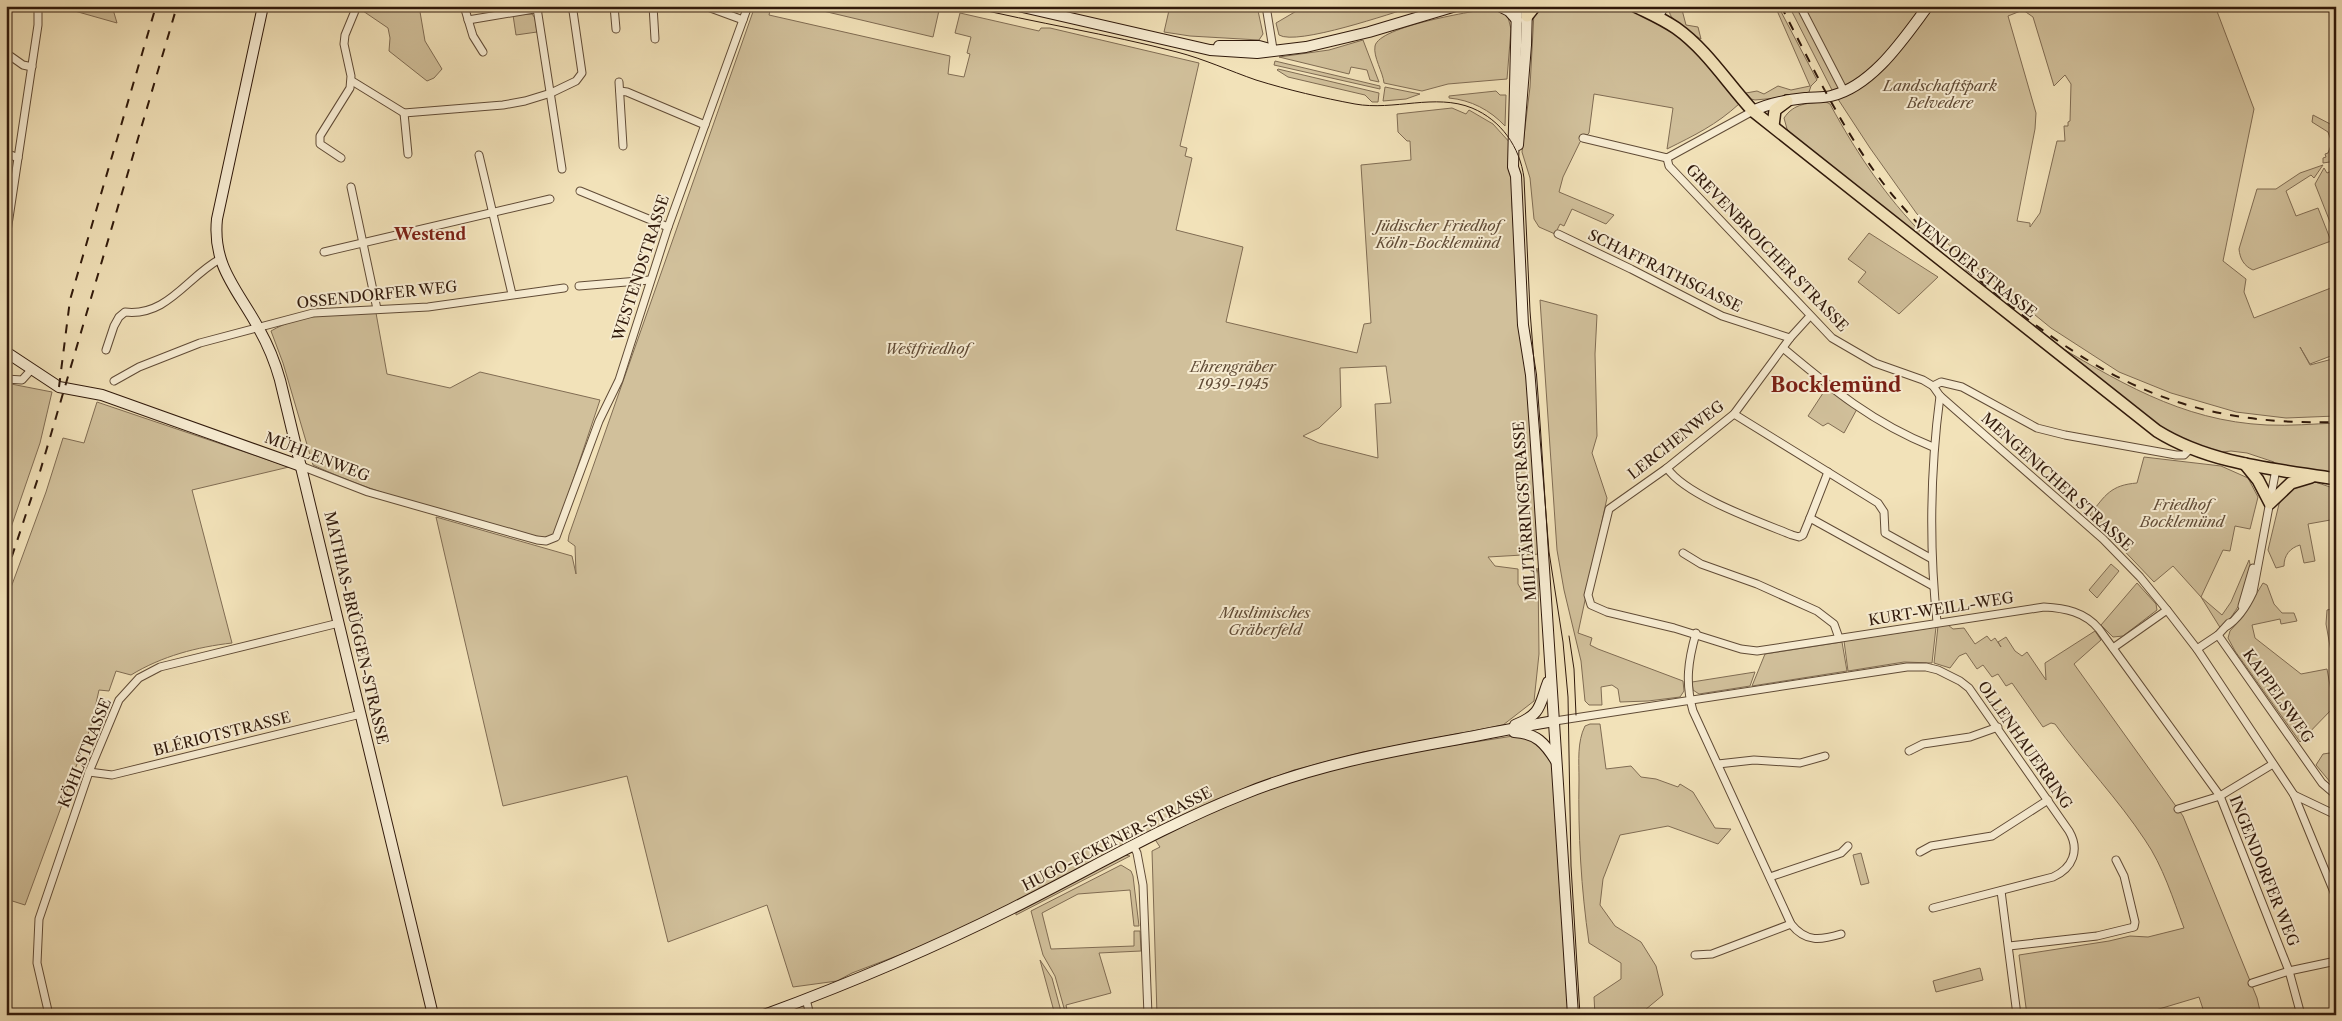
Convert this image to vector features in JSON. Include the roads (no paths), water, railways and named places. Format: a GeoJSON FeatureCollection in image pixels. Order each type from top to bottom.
{"type":"FeatureCollection","features":[{"type":"Feature","properties":{"kind":"main road","name":"MATHIAS-BRÜGGEN-STRASSE"},"geometry":{"type":"LineString","coordinates":[[263,6],[217,220],[216,241],[220,259],[232,288],[258,327],[275,364],[433,1015]]}},
{"type":"Feature","properties":{"kind":"main road"},"geometry":{"type":"LineString","coordinates":[[1018,6],[1204,48],[1260,46],[1273,50],[1306,47],[1336,41],[1456,6]]}},
{"type":"Feature","properties":{"kind":"main road"},"geometry":{"type":"LineString","coordinates":[[1499,6],[1509,11],[1524,14],[1534,6]]}},
{"type":"Feature","properties":{"kind":"main road"},"geometry":{"type":"LineString","coordinates":[[1517,6],[1524,14]]}},
{"type":"Feature","properties":{"kind":"main road","name":"VENLOER STRASSE"},"geometry":{"type":"LineString","coordinates":[[1635,6],[1659,17],[1692,42],[1753,111],[2141,420],[2171,440],[2190,449],[2245,464],[2336,479]]}},
{"type":"Feature","properties":{"kind":"main road"},"geometry":{"type":"LineString","coordinates":[[1753,111],[1768,104],[1829,96],[1844,91],[1871,74],[1892,54],[1928,6]]}},
{"type":"Feature","properties":{"kind":"main road","name":"MILITÄRRINGSTRASSE"},"geometry":{"type":"LineString","coordinates":[[1524,14],[1516,176],[1522,301],[1531,376],[1573,1015]]}},
{"type":"Feature","properties":{"kind":"main road"},"geometry":{"type":"LineString","coordinates":[[1772,126],[1775,110],[1787,100]]}},
{"type":"Feature","properties":{"kind":"main road","name":"MÜHLENWEG"},"geometry":{"type":"LineString","coordinates":[[6,352],[52,383],[69,390],[102,395],[301,466]]}},
{"type":"Feature","properties":{"kind":"main road"},"geometry":{"type":"LineString","coordinates":[[2245,464],[2258,480],[2270,503],[2292,483],[2316,476]]}},
{"type":"Feature","properties":{"kind":"main road"},"geometry":{"type":"LineString","coordinates":[[1498,732],[1523,722],[1538,710],[1543,702],[1550,677]]}},
{"type":"Feature","properties":{"kind":"main road","name":"HUGO-ECKENER-STRASSE"},"geometry":{"type":"LineString","coordinates":[[764,1015],[909,957],[976,926],[1133,844],[1200,812],[1294,776],[1384,753],[1555,721]]}},
{"type":"Feature","properties":{"kind":"main road"},"geometry":{"type":"LineString","coordinates":[[1498,732],[1517,732],[1539,738],[1558,764]]}},
{"type":"Feature","properties":{"kind":"street"},"geometry":{"type":"LineString","coordinates":[[6,238],[38,25],[38,6]]}},
{"type":"Feature","properties":{"kind":"street"},"geometry":{"type":"LineString","coordinates":[[341,158],[320,144],[319,141],[320,136],[350,88],[352,81],[344,44],[345,35],[357,6]]}},
{"type":"Feature","properties":{"kind":"street"},"geometry":{"type":"LineString","coordinates":[[464,6],[473,36],[482,52]]}},
{"type":"Feature","properties":{"kind":"street"},"geometry":{"type":"LineString","coordinates":[[468,20],[552,6]]}},
{"type":"Feature","properties":{"kind":"street"},"geometry":{"type":"LineString","coordinates":[[352,81],[404,114],[503,105],[550,93],[576,81],[582,73],[573,11],[569,6]]}},
{"type":"Feature","properties":{"kind":"street"},"geometry":{"type":"LineString","coordinates":[[614,6],[616,29]]}},
{"type":"Feature","properties":{"kind":"street"},"geometry":{"type":"LineString","coordinates":[[653,6],[655,39]]}},
{"type":"Feature","properties":{"kind":"street"},"geometry":{"type":"LineString","coordinates":[[705,6],[743,20]]}},
{"type":"Feature","properties":{"kind":"street","name":"WESTENDSTRASSE"},"geometry":{"type":"LineString","coordinates":[[556,537],[599,421],[619,380],[668,227],[748,6]]}},
{"type":"Feature","properties":{"kind":"street"},"geometry":{"type":"LineString","coordinates":[[1266,6],[1273,50]]}},
{"type":"Feature","properties":{"kind":"street"},"geometry":{"type":"LineString","coordinates":[[1659,17],[1665,6]]}},
{"type":"Feature","properties":{"kind":"street"},"geometry":{"type":"LineString","coordinates":[[1800,6],[1844,91]]}},
{"type":"Feature","properties":{"kind":"street"},"geometry":{"type":"LineString","coordinates":[[538,8],[562,169]]}},
{"type":"Feature","properties":{"kind":"street"},"geometry":{"type":"LineString","coordinates":[[6,53],[23,65],[32,67]]}},
{"type":"Feature","properties":{"kind":"street"},"geometry":{"type":"LineString","coordinates":[[619,82],[623,146]]}},
{"type":"Feature","properties":{"kind":"street"},"geometry":{"type":"LineString","coordinates":[[620,91],[627,92],[705,125]]}},
{"type":"Feature","properties":{"kind":"street"},"geometry":{"type":"LineString","coordinates":[[1583,138],[1667,158],[1753,111]]}},
{"type":"Feature","properties":{"kind":"street"},"geometry":{"type":"LineString","coordinates":[[404,114],[408,154]]}},
{"type":"Feature","properties":{"kind":"street"},"geometry":{"type":"LineString","coordinates":[[6,153],[18,158]]}},
{"type":"Feature","properties":{"kind":"street"},"geometry":{"type":"LineString","coordinates":[[479,155],[512,294]]}},
{"type":"Feature","properties":{"kind":"street","name":"GREVENBROICHER STRASSE"},"geometry":{"type":"LineString","coordinates":[[1667,158],[1669,166],[1810,316],[1832,338],[1861,357],[1923,380],[1933,386],[1941,382],[1962,387],[2037,428],[2065,435],[2176,455],[2184,455],[2190,449]]}},
{"type":"Feature","properties":{"kind":"street"},"geometry":{"type":"LineString","coordinates":[[351,187],[378,309]]}},
{"type":"Feature","properties":{"kind":"street"},"geometry":{"type":"LineString","coordinates":[[580,191],[668,227]]}},
{"type":"Feature","properties":{"kind":"street"},"geometry":{"type":"LineString","coordinates":[[324,252],[550,199]]}},
{"type":"Feature","properties":{"kind":"street","name":"SCHAFFRATHSGASSE"},"geometry":{"type":"LineString","coordinates":[[1558,234],[1722,316],[1790,338]]}},
{"type":"Feature","properties":{"kind":"street"},"geometry":{"type":"LineString","coordinates":[[106,350],[119,317],[125,312],[136,313],[160,306],[205,267],[220,259]]}},
{"type":"Feature","properties":{"kind":"street"},"geometry":{"type":"LineString","coordinates":[[579,286],[650,280]]}},
{"type":"Feature","properties":{"kind":"street","name":"OSSENDORFER WEG"},"geometry":{"type":"LineString","coordinates":[[114,381],[139,367],[200,343],[313,312],[428,306],[564,288]]}},
{"type":"Feature","properties":{"kind":"street","name":"LERCHENWEG"},"geometry":{"type":"LineString","coordinates":[[1609,509],[1667,468],[1734,414],[1790,338],[1810,316]]}},
{"type":"Feature","properties":{"kind":"street"},"geometry":{"type":"LineString","coordinates":[[1783,348],[1861,410],[1908,437],[1933,447]]}},
{"type":"Feature","properties":{"kind":"street"},"geometry":{"type":"LineString","coordinates":[[6,379],[22,380],[31,370]]}},
{"type":"Feature","properties":{"kind":"street","name":"MENGENICHER STRASSE"},"geometry":{"type":"LineString","coordinates":[[1933,386],[1940,396],[2103,539],[2140,576],[2198,649],[2294,795],[2336,897]]}},
{"type":"Feature","properties":{"kind":"street"},"geometry":{"type":"LineString","coordinates":[[1937,622],[1933,586],[1930,501],[1933,447],[1940,396]]}},
{"type":"Feature","properties":{"kind":"street"},"geometry":{"type":"LineString","coordinates":[[1734,414],[1878,504],[1884,512],[1885,533],[1932,558]]}},
{"type":"Feature","properties":{"kind":"street","name":"MÜHLENWEG"},"geometry":{"type":"LineString","coordinates":[[301,466],[368,492],[435,512],[546,542],[556,537]]}},
{"type":"Feature","properties":{"kind":"street"},"geometry":{"type":"LineString","coordinates":[[1667,468],[1673,476],[1693,490],[1726,507],[1799,537],[1804,534],[1828,472]]}},
{"type":"Feature","properties":{"kind":"street"},"geometry":{"type":"LineString","coordinates":[[2198,649],[2218,635],[2242,606],[2254,566],[2258,559],[2276,469]]}},
{"type":"Feature","properties":{"kind":"street","name":"KURT-WEILL-WEG"},"geometry":{"type":"LineString","coordinates":[[1609,509],[1588,595],[1591,605],[1607,612],[1696,633],[1729,645],[1757,651],[1937,622],[2044,607],[2060,608],[2076,612],[2088,619],[2113,648]]}},
{"type":"Feature","properties":{"kind":"street"},"geometry":{"type":"LineString","coordinates":[[1810,518],[1933,586]]}},
{"type":"Feature","properties":{"kind":"street"},"geometry":{"type":"LineString","coordinates":[[1683,553],[1701,564],[1757,584],[1822,614],[1834,624],[1840,638]]}},
{"type":"Feature","properties":{"kind":"street"},"geometry":{"type":"LineString","coordinates":[[2113,648],[2167,610]]}},
{"type":"Feature","properties":{"kind":"street","name":"KÖHLSTRASSE"},"geometry":{"type":"LineString","coordinates":[[49,1015],[37,963],[38,924],[89,772],[119,700],[131,685],[150,672],[170,664],[339,624]]}},
{"type":"Feature","properties":{"kind":"street"},"geometry":{"type":"LineString","coordinates":[[1696,633],[1687,670],[1690,701],[1699,727],[1718,764],[1791,924],[1796,931],[1809,938],[1822,939],[1841,934]]}},
{"type":"Feature","properties":{"kind":"street","name":"KAPPELSWEG"},"geometry":{"type":"LineString","coordinates":[[2218,635],[2322,783],[2336,795]]}},
{"type":"Feature","properties":{"kind":"street","name":"INGENDORFER WEG"},"geometry":{"type":"LineString","coordinates":[[2113,648],[2220,796],[2289,971],[2301,1015]]}},
{"type":"Feature","properties":{"kind":"street","name":"OLLENHAUERRING"},"geometry":{"type":"LineString","coordinates":[[1555,721],[1907,667],[1926,667],[1944,672],[1960,681],[1979,700],[2073,838],[2075,852],[2070,865],[2053,877],[1933,908]]}},
{"type":"Feature","properties":{"kind":"street","name":"BLÉRIOTSTRASSE"},"geometry":{"type":"LineString","coordinates":[[89,772],[112,775],[361,714]]}},
{"type":"Feature","properties":{"kind":"street"},"geometry":{"type":"LineString","coordinates":[[1909,751],[1922,744],[1970,737],[1998,727]]}},
{"type":"Feature","properties":{"kind":"street"},"geometry":{"type":"LineString","coordinates":[[1718,764],[1754,760],[1800,763],[1825,756]]}},
{"type":"Feature","properties":{"kind":"street"},"geometry":{"type":"LineString","coordinates":[[2178,809],[2220,796],[2273,764]]}},
{"type":"Feature","properties":{"kind":"street"},"geometry":{"type":"LineString","coordinates":[[2294,795],[2336,816]]}},
{"type":"Feature","properties":{"kind":"street"},"geometry":{"type":"LineString","coordinates":[[1920,852],[1931,846],[1992,836],[2048,800]]}},
{"type":"Feature","properties":{"kind":"street"},"geometry":{"type":"LineString","coordinates":[[1133,844],[1138,853],[1143,885],[1148,1015]]}},
{"type":"Feature","properties":{"kind":"street"},"geometry":{"type":"LineString","coordinates":[[1770,878],[1841,853],[1848,846]]}},
{"type":"Feature","properties":{"kind":"street"},"geometry":{"type":"LineString","coordinates":[[2009,946],[2097,936],[2134,927],[2135,922],[2124,876],[2116,860]]}},
{"type":"Feature","properties":{"kind":"street"},"geometry":{"type":"LineString","coordinates":[[2001,891],[2017,1015]]}},
{"type":"Feature","properties":{"kind":"street"},"geometry":{"type":"LineString","coordinates":[[1695,955],[1712,954],[1791,924]]}},
{"type":"Feature","properties":{"kind":"street"},"geometry":{"type":"LineString","coordinates":[[2252,983],[2289,971],[2336,961]]}},
{"type":"Feature","properties":{"kind":"street"},"geometry":{"type":"LineString","coordinates":[[806,999],[810,1015]]}},
{"type":"Feature","properties":{"kind":"tram line"},"geometry":{"type":"LineString","coordinates":[[966,6],[1177,52],[1268,84],[1343,102],[1370,106],[1429,102],[1458,104],[1472,108],[1492,120],[1500,127],[1513,145],[1522,167],[1524,178],[1530,311],[1549,552],[1563,642],[1568,697],[1571,866],[1580,1015]]}},
{"type":"Feature","properties":{"kind":"tram line"},"geometry":{"type":"LineString","coordinates":[[1569,636],[1574,669],[1576,715]]}},
{"type":"Feature","properties":{"kind":"railway"},"geometry":{"type":"LineString","coordinates":[[59,387],[70,300],[156,6]]}},
{"type":"Feature","properties":{"kind":"railway"},"geometry":{"type":"LineString","coordinates":[[6,574],[39,475],[177,6]]}},
{"type":"Feature","properties":{"kind":"railway"},"geometry":{"type":"LineString","coordinates":[[1781,6],[1841,119],[1883,183],[1936,242],[1996,294],[2036,325],[2113,375],[2152,393],[2193,407],[2237,416],[2284,421],[2336,422]]}},
{"type":"Feature","properties":{"kind":"district","name":"Westend"},"geometry":{"type":"Point","coordinates":[430,234]}},
{"type":"Feature","properties":{"kind":"district","name":"Bocklemünd"},"geometry":{"type":"Point","coordinates":[1836,385]}},
{"type":"Feature","properties":{"kind":"park label","name":"Landschaftspark Belvedere"},"geometry":{"type":"Point","coordinates":[1940,94]}},
{"type":"Feature","properties":{"kind":"park label","name":"Jüdischer Friedhof Köln-Bocklemünd"},"geometry":{"type":"Point","coordinates":[1438,234]}},
{"type":"Feature","properties":{"kind":"park label","name":"Westfriedhof"},"geometry":{"type":"Point","coordinates":[927,349]}},
{"type":"Feature","properties":{"kind":"park label","name":"Ehrengräber 1939-1945"},"geometry":{"type":"Point","coordinates":[1233,376]}},
{"type":"Feature","properties":{"kind":"park label","name":"Friedhof Bocklemünd"},"geometry":{"type":"Point","coordinates":[2182,514]}},
{"type":"Feature","properties":{"kind":"park label","name":"Muslimisches Gräberfeld"},"geometry":{"type":"Point","coordinates":[1265,622]}}]}
